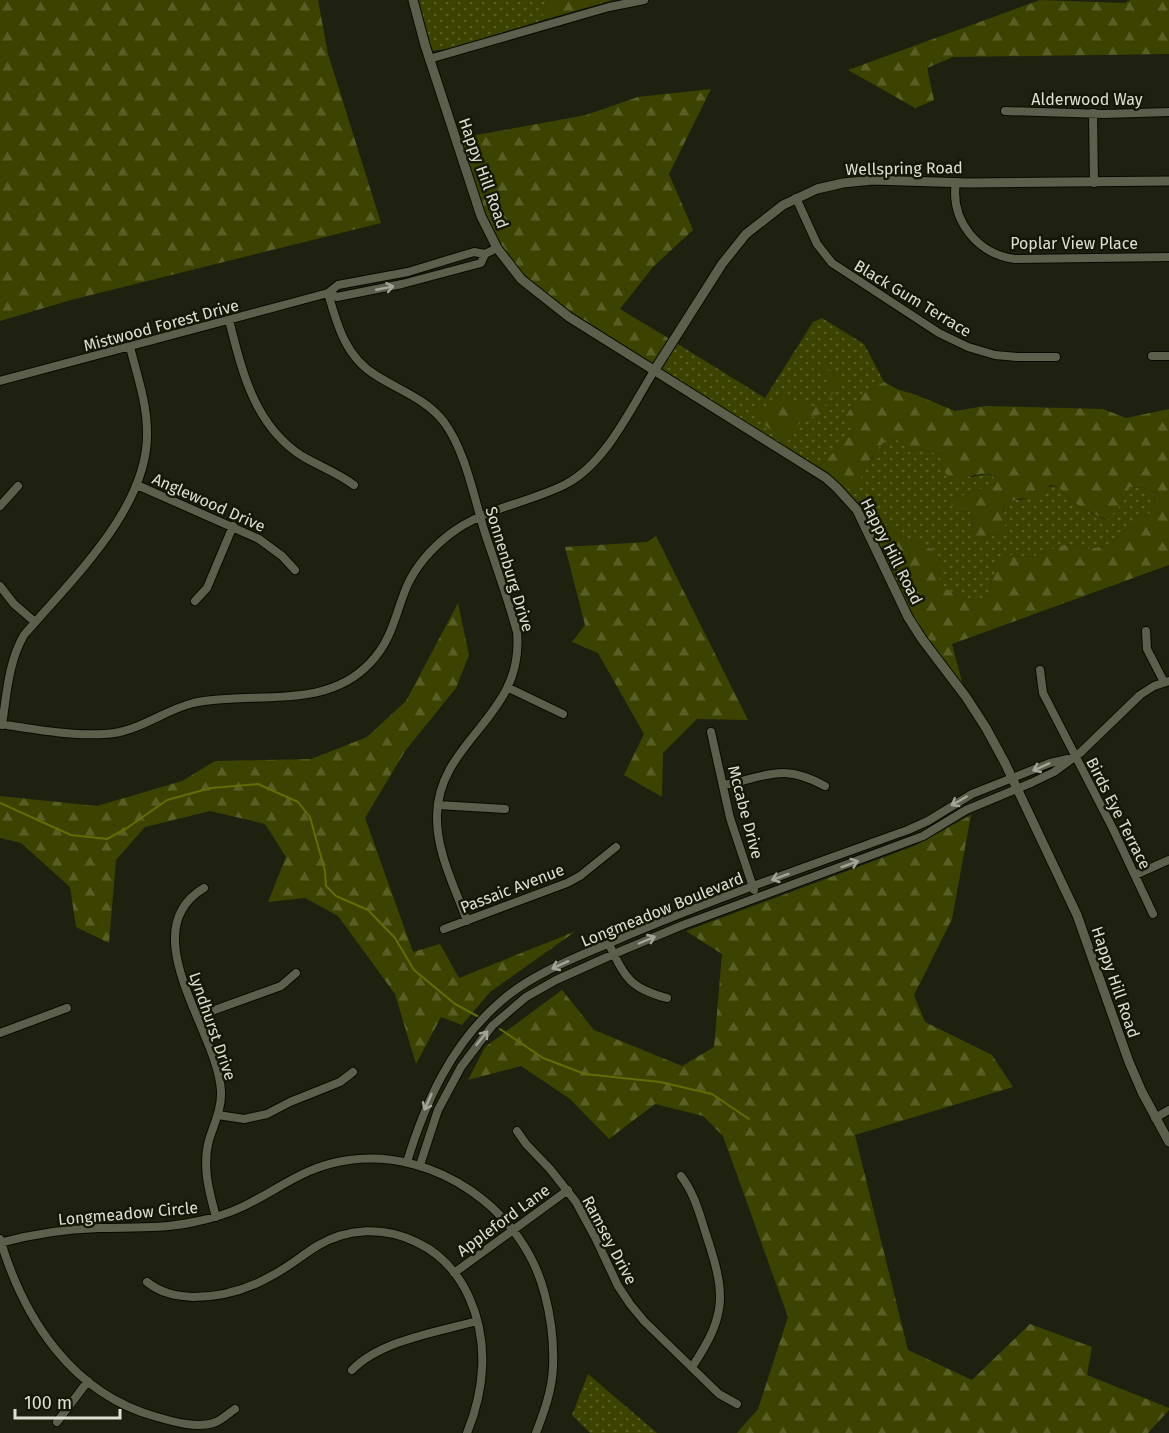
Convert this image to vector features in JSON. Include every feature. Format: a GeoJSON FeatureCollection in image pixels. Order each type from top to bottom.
{"type":"FeatureCollection","features":[{"type":"Feature","properties":{"kind":"street","name":"Happy Hill Road"},"geometry":{"type":"LineString","coordinates":[[413,0],[429,59],[477,206],[497,248],[521,279],[557,309],[826,478],[848,498],[862,518],[908,616],[922,639],[966,697],[994,741],[1013,779],[1077,915],[1120,1041],[1142,1092],[1169,1142]]}},
{"type":"Feature","properties":{"kind":"street"},"geometry":{"type":"LineString","coordinates":[[429,59],[609,7],[644,0]]}},
{"type":"Feature","properties":{"kind":"street","name":"Alderwood Way"},"geometry":{"type":"LineString","coordinates":[[1005,111],[1169,112]]}},
{"type":"Feature","properties":{"kind":"street"},"geometry":{"type":"LineString","coordinates":[[1094,113],[1094,183]]}},
{"type":"Feature","properties":{"kind":"street","name":"Wellspring Road"},"geometry":{"type":"LineString","coordinates":[[654,371],[735,246],[763,219],[796,198],[823,187],[856,181],[1169,182]]}},
{"type":"Feature","properties":{"kind":"street","name":"Poplar View Place"},"geometry":{"type":"LineString","coordinates":[[956,182],[956,208],[963,225],[981,246],[996,255],[1015,259],[1169,257]]}},
{"type":"Feature","properties":{"kind":"street","name":"Black Gum Terrace"},"geometry":{"type":"LineString","coordinates":[[796,198],[817,244],[832,263],[939,333],[968,347],[995,355],[1056,357]]}},
{"type":"Feature","properties":{"kind":"street","name":"Mistwood Forest Drive"},"geometry":{"type":"LineString","coordinates":[[0,381],[328,293],[338,297],[402,284],[481,263],[485,254],[497,248]]}},
{"type":"Feature","properties":{"kind":"street","name":"Sonnenburg Drive"},"geometry":{"type":"LineString","coordinates":[[328,293],[340,333],[351,353],[378,377],[412,394],[430,408],[443,422],[456,444],[517,632],[518,655],[509,688],[493,714],[452,764],[442,783],[438,805],[440,845],[467,921]]}},
{"type":"Feature","properties":{"kind":"street"},"geometry":{"type":"LineString","coordinates":[[229,320],[244,379],[267,423],[300,455],[354,485]]}},
{"type":"Feature","properties":{"kind":"street"},"geometry":{"type":"LineString","coordinates":[[130,347],[144,401],[147,426],[144,462],[137,485],[120,516],[85,565],[24,635],[9,673],[1,724],[104,734],[128,730],[192,704],[226,699],[289,697],[341,684],[363,670],[386,643],[393,630],[408,583],[426,557],[451,533],[480,517],[565,485],[585,472],[604,452],[654,371]]}},
{"type":"Feature","properties":{"kind":"street"},"geometry":{"type":"LineString","coordinates":[[1152,356],[1169,356]]}},
{"type":"Feature","properties":{"kind":"street","name":"Anglewood Drive"},"geometry":{"type":"LineString","coordinates":[[137,485],[259,538],[271,546],[295,570]]}},
{"type":"Feature","properties":{"kind":"street"},"geometry":{"type":"LineString","coordinates":[[0,506],[18,486]]}},
{"type":"Feature","properties":{"kind":"street"},"geometry":{"type":"LineString","coordinates":[[195,601],[207,588],[233,526]]}},
{"type":"Feature","properties":{"kind":"street"},"geometry":{"type":"LineString","coordinates":[[0,586],[14,604],[35,622]]}},
{"type":"Feature","properties":{"kind":"street"},"geometry":{"type":"LineString","coordinates":[[1146,631],[1147,649],[1167,682]]}},
{"type":"Feature","properties":{"kind":"street","name":"Birds Eye Terrace"},"geometry":{"type":"LineString","coordinates":[[1040,670],[1043,693],[1072,758],[1135,874],[1153,914]]}},
{"type":"Feature","properties":{"kind":"street","name":"Longmeadow Boulevard"},"geometry":{"type":"LineString","coordinates":[[420,1165],[438,1110],[451,1082],[492,1026],[511,1008],[539,989],[683,925],[905,843],[939,828],[974,807],[1018,790],[1054,772],[1091,744],[1140,695],[1167,682]]}},
{"type":"Feature","properties":{"kind":"street"},"geometry":{"type":"LineString","coordinates":[[509,688],[563,714]]}},
{"type":"Feature","properties":{"kind":"street","name":"Mccabe Drive"},"geometry":{"type":"LineString","coordinates":[[711,732],[730,819],[757,898]]}},
{"type":"Feature","properties":{"kind":"street","name":"Longmeadow Boulevard"},"geometry":{"type":"LineString","coordinates":[[407,1162],[418,1128],[436,1086],[454,1055],[482,1019],[500,1002],[532,979],[676,915],[908,830],[928,821],[972,794],[1050,763],[1072,758]]}},
{"type":"Feature","properties":{"kind":"street"},"geometry":{"type":"LineString","coordinates":[[723,785],[778,772],[802,775],[825,786]]}},
{"type":"Feature","properties":{"kind":"street"},"geometry":{"type":"LineString","coordinates":[[438,805],[505,809]]}},
{"type":"Feature","properties":{"kind":"street","name":"Passaic Avenue"},"geometry":{"type":"LineString","coordinates":[[444,929],[567,883],[580,876],[616,847]]}},
{"type":"Feature","properties":{"kind":"street"},"geometry":{"type":"LineString","coordinates":[[1135,874],[1169,860]]}},
{"type":"Feature","properties":{"kind":"street","name":"Lyndhurst Drive"},"geometry":{"type":"LineString","coordinates":[[204,888],[184,904],[175,932],[179,969],[198,1016],[219,1080],[218,1115],[209,1140],[206,1165],[216,1217]]}},
{"type":"Feature","properties":{"kind":"street"},"geometry":{"type":"LineString","coordinates":[[609,944],[624,974],[635,986],[667,998]]}},
{"type":"Feature","properties":{"kind":"street"},"geometry":{"type":"LineString","coordinates":[[198,1016],[281,986],[296,973]]}},
{"type":"Feature","properties":{"kind":"street"},"geometry":{"type":"LineString","coordinates":[[0,1033],[67,1008]]}},
{"type":"Feature","properties":{"kind":"street"},"geometry":{"type":"LineString","coordinates":[[218,1115],[244,1119],[267,1114],[340,1082],[353,1072]]}},
{"type":"Feature","properties":{"kind":"street"},"geometry":{"type":"LineString","coordinates":[[1155,1118],[1169,1110]]}},
{"type":"Feature","properties":{"kind":"street","name":"Ramsey Drive"},"geometry":{"type":"LineString","coordinates":[[517,1131],[568,1190],[586,1218],[608,1266],[630,1304],[644,1321],[719,1394],[737,1404]]}},
{"type":"Feature","properties":{"kind":"street","name":"Longmeadow Circle"},"geometry":{"type":"LineString","coordinates":[[0,1241],[70,1230],[163,1227],[216,1217],[250,1203],[291,1179],[325,1165],[381,1158],[420,1165],[455,1180],[487,1203],[513,1230],[532,1262],[541,1283],[549,1319],[553,1367],[552,1383],[536,1433]]}},
{"type":"Feature","properties":{"kind":"street"},"geometry":{"type":"LineString","coordinates":[[681,1176],[693,1196],[714,1258],[720,1286],[716,1326],[692,1366]]}},
{"type":"Feature","properties":{"kind":"street","name":"Appleford Lane"},"geometry":{"type":"LineString","coordinates":[[454,1273],[568,1190]]}},
{"type":"Feature","properties":{"kind":"street"},"geometry":{"type":"LineString","coordinates":[[147,1282],[158,1290],[176,1296],[225,1294],[271,1277],[329,1240],[342,1235],[364,1231],[387,1232],[412,1240],[434,1252],[454,1273],[467,1294],[477,1321],[482,1352],[481,1387],[467,1433]]}},
{"type":"Feature","properties":{"kind":"street"},"geometry":{"type":"LineString","coordinates":[[0,1241],[16,1286],[34,1320],[62,1356],[88,1381],[117,1401],[134,1409],[185,1424],[215,1422],[235,1409]]}},
{"type":"Feature","properties":{"kind":"street"},"geometry":{"type":"LineString","coordinates":[[352,1370],[367,1357],[391,1345],[477,1321]]}},
{"type":"Feature","properties":{"kind":"street"},"geometry":{"type":"LineString","coordinates":[[57,1422],[88,1381]]}},
{"type":"Feature","properties":{"kind":"green space"},"geometry":{"type":"Polygon","coordinates":[[[0,0],[318,0],[328,54],[381,223],[71,300],[0,321],[0,0]]]}},
{"type":"Feature","properties":{"kind":"green space"},"geometry":{"type":"Polygon","coordinates":[[[413,0],[548,0],[543,11],[543,20],[448,49],[427,51],[413,0]]]}},
{"type":"Feature","properties":{"kind":"green space"},"geometry":{"type":"Polygon","coordinates":[[[548,0],[613,0],[543,20],[543,11],[548,0]]]}},
{"type":"Feature","properties":{"kind":"green space"},"geometry":{"type":"Polygon","coordinates":[[[1040,0],[1125,3],[1130,0],[1169,0],[1169,54],[953,57],[927,68],[934,100],[915,108],[848,70],[1040,0]]]}},
{"type":"Feature","properties":{"kind":"green space"},"geometry":{"type":"Polygon","coordinates":[[[711,89],[669,174],[693,230],[653,267],[620,309],[673,341],[654,371],[557,309],[497,248],[455,139],[586,115],[638,97],[711,89]]]}},
{"type":"Feature","properties":{"kind":"green space"},"geometry":{"type":"Polygon","coordinates":[[[822,318],[864,344],[884,382],[860,395],[854,432],[820,466],[826,478],[654,371],[673,341],[765,398],[813,322],[822,318]]]}},
{"type":"Feature","properties":{"kind":"green space"},"geometry":{"type":"Polygon","coordinates":[[[813,362],[834,372],[841,379],[819,415],[803,420],[786,438],[763,424],[754,411],[767,406],[775,396],[814,407],[828,393],[830,379],[814,371],[813,362]]]}},
{"type":"Feature","properties":{"kind":"green space"},"geometry":{"type":"Polygon","coordinates":[[[884,382],[955,411],[985,406],[1103,409],[1126,418],[1169,409],[1169,565],[952,644],[966,697],[922,639],[863,521],[870,513],[897,534],[934,550],[940,559],[939,582],[951,592],[967,599],[980,599],[988,597],[993,576],[1006,554],[1021,557],[1035,556],[1066,544],[1089,549],[1110,545],[1124,531],[1150,513],[1155,503],[1154,492],[1144,488],[1130,487],[1118,508],[1107,520],[1074,502],[1058,486],[1050,485],[1038,495],[1004,505],[1003,512],[1007,521],[1002,533],[984,539],[971,536],[973,522],[970,512],[956,511],[951,506],[954,499],[997,483],[997,478],[987,474],[963,478],[951,477],[942,468],[951,454],[933,453],[923,449],[910,452],[901,442],[890,437],[874,454],[855,490],[838,486],[826,476],[820,466],[854,432],[845,417],[860,395],[884,382]]]}},
{"type":"Feature","properties":{"kind":"green space"},"geometry":{"type":"Polygon","coordinates":[[[890,437],[901,442],[910,452],[923,449],[933,453],[952,454],[948,461],[971,477],[987,474],[997,478],[997,483],[954,499],[956,511],[970,512],[973,522],[971,535],[984,539],[1002,533],[1004,505],[1027,498],[1049,487],[1058,486],[1073,502],[1106,520],[1118,508],[1130,487],[1144,488],[1154,492],[1155,503],[1150,513],[1124,531],[1110,545],[1089,549],[1066,544],[1035,556],[1021,557],[1006,554],[993,576],[988,597],[966,599],[950,592],[939,582],[940,559],[934,550],[897,534],[870,513],[863,521],[837,488],[870,461],[881,443],[890,437]]]}},
{"type":"Feature","properties":{"kind":"green space"},"geometry":{"type":"Polygon","coordinates":[[[656,536],[748,720],[697,719],[663,753],[662,797],[624,775],[644,734],[598,653],[572,642],[585,625],[565,547],[647,542],[656,536]]]}},
{"type":"Feature","properties":{"kind":"green space"},"geometry":{"type":"Polygon","coordinates":[[[458,603],[469,655],[456,688],[405,751],[365,818],[413,952],[440,944],[459,978],[576,931],[490,992],[462,1025],[441,1017],[416,1064],[395,994],[338,916],[305,898],[268,902],[286,857],[265,824],[210,811],[145,827],[116,860],[109,943],[76,927],[70,887],[21,843],[0,838],[0,796],[97,806],[182,781],[215,761],[311,759],[367,737],[406,701],[458,603]]]}},
{"type":"Feature","properties":{"kind":"green space"},"geometry":{"type":"Polygon","coordinates":[[[971,815],[952,919],[914,995],[925,1022],[992,1055],[1013,1087],[855,1135],[908,1350],[972,1380],[1030,1324],[1092,1347],[1087,1375],[1169,1408],[1169,1410],[1148,1433],[737,1433],[758,1409],[788,1317],[723,1136],[703,1116],[655,1104],[609,1139],[570,1099],[521,1066],[468,1080],[485,1047],[562,990],[594,1030],[682,1066],[714,1047],[722,954],[686,931],[914,846],[971,815]]]}},
{"type":"Feature","properties":{"kind":"green space"},"geometry":{"type":"Polygon","coordinates":[[[588,1374],[657,1433],[590,1433],[572,1415],[588,1374]]]}},
{"type":"Feature","properties":{"kind":"waterway"},"geometry":{"type":"LineString","coordinates":[[0,803],[71,835],[107,839],[167,800],[211,788],[258,784],[298,802],[310,817],[325,871],[326,886],[336,896],[368,910],[395,938],[414,970],[455,1004],[479,1017]]}},
{"type":"Feature","properties":{"kind":"waterway"},"geometry":{"type":"LineString","coordinates":[[500,1029],[543,1058],[585,1074],[660,1082],[712,1094],[749,1119]]}}]}
